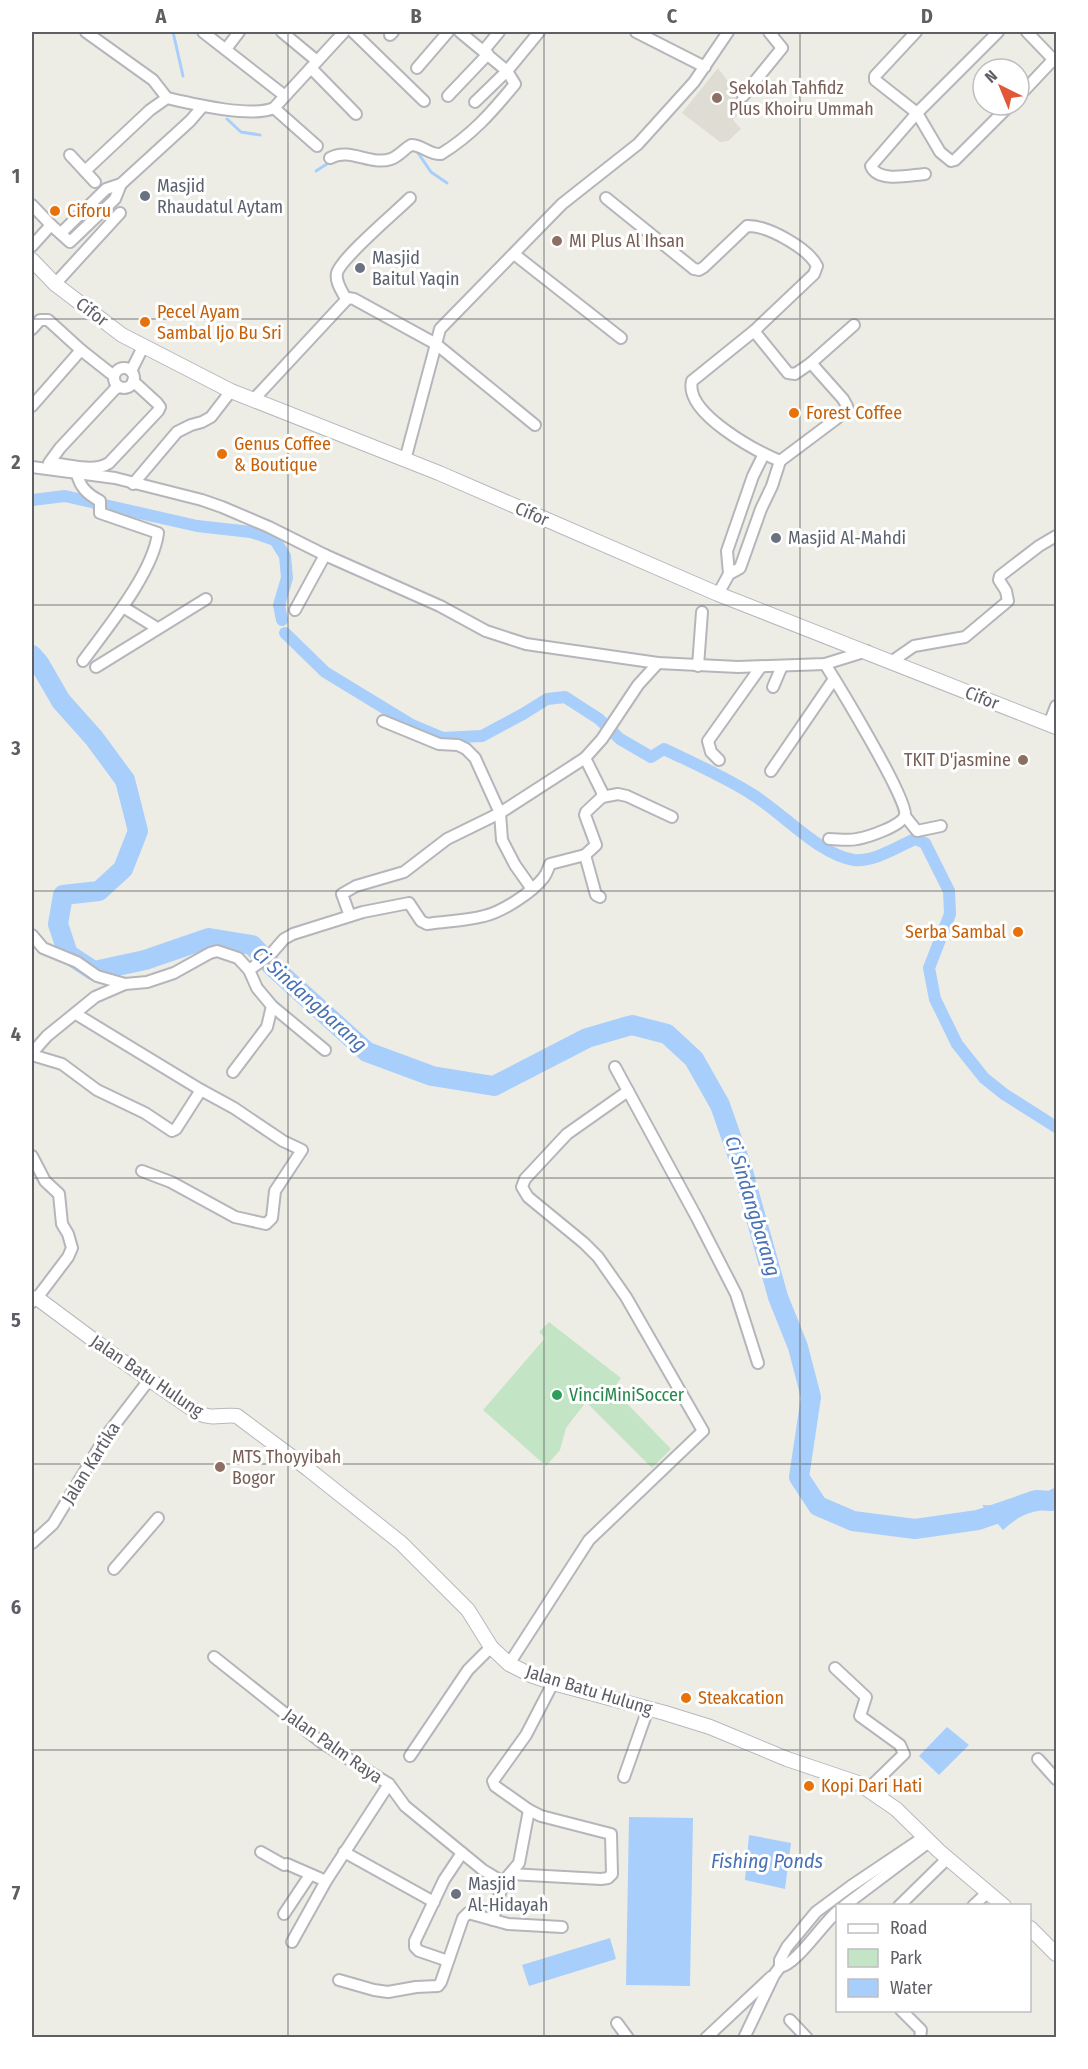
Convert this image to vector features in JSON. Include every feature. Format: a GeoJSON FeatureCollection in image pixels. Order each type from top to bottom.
{"type":"FeatureCollection","features":[{"type":"Feature","properties":{"kind":"street"},"geometry":{"type":"LineString","coordinates":[[86,32],[153,80],[167,98],[203,106],[263,112],[274,108],[344,32]]}},
{"type":"Feature","properties":{"kind":"street"},"geometry":{"type":"LineString","coordinates":[[203,32],[285,96]]}},
{"type":"Feature","properties":{"kind":"street"},"geometry":{"type":"LineString","coordinates":[[226,50],[239,32]]}},
{"type":"Feature","properties":{"kind":"street"},"geometry":{"type":"LineString","coordinates":[[282,32],[314,64],[356,114]]}},
{"type":"Feature","properties":{"kind":"street"},"geometry":{"type":"LineString","coordinates":[[352,32],[424,101]]}},
{"type":"Feature","properties":{"kind":"street"},"geometry":{"type":"LineString","coordinates":[[417,68],[448,32]]}},
{"type":"Feature","properties":{"kind":"street"},"geometry":{"type":"LineString","coordinates":[[330,158],[338,154],[349,154],[361,158],[385,160],[395,157],[411,145],[421,146],[431,153],[441,154],[476,128],[514,84],[507,71],[460,32]]}},
{"type":"Feature","properties":{"kind":"street"},"geometry":{"type":"LineString","coordinates":[[448,96],[486,52],[499,32]]}},
{"type":"Feature","properties":{"kind":"street"},"geometry":{"type":"LineString","coordinates":[[475,102],[507,71],[539,32]]}},
{"type":"Feature","properties":{"kind":"street"},"geometry":{"type":"LineString","coordinates":[[636,32],[705,67]]}},
{"type":"Feature","properties":{"kind":"street"},"geometry":{"type":"LineString","coordinates":[[405,460],[440,329],[562,204],[638,144],[674,106],[705,67],[728,32]]}},
{"type":"Feature","properties":{"kind":"street"},"geometry":{"type":"LineString","coordinates":[[742,96],[782,48],[769,32]]}},
{"type":"Feature","properties":{"kind":"street"},"geometry":{"type":"LineString","coordinates":[[916,32],[876,76],[875,80],[917,113],[940,152],[951,161],[955,160],[998,117]]}},
{"type":"Feature","properties":{"kind":"street"},"geometry":{"type":"LineString","coordinates":[[925,174],[889,176],[877,173],[872,170],[871,166],[917,113],[999,32]]}},
{"type":"Feature","properties":{"kind":"street"},"geometry":{"type":"LineString","coordinates":[[1027,32],[1051,57],[1051,62],[1031,83]]}},
{"type":"Feature","properties":{"kind":"street"},"geometry":{"type":"LineString","coordinates":[[85,171],[150,110],[167,98]]}},
{"type":"Feature","properties":{"kind":"street"},"geometry":{"type":"LineString","coordinates":[[61,233],[106,189],[121,184],[190,121],[203,106]]}},
{"type":"Feature","properties":{"kind":"street"},"geometry":{"type":"LineString","coordinates":[[274,108],[317,146]]}},
{"type":"Feature","properties":{"kind":"street"},"geometry":{"type":"LineString","coordinates":[[70,154],[95,182]]}},
{"type":"Feature","properties":{"kind":"street"},"geometry":{"type":"LineString","coordinates":[[32,205],[70,242],[115,199],[121,184]]}},
{"type":"Feature","properties":{"kind":"street"},"geometry":{"type":"LineString","coordinates":[[346,299],[338,285],[337,273],[341,265],[410,198]]}},
{"type":"Feature","properties":{"kind":"street"},"geometry":{"type":"LineString","coordinates":[[606,198],[694,269],[699,270],[704,267],[747,226],[756,226],[782,236],[813,258],[817,266],[814,274],[754,331],[692,381],[690,388],[701,408],[715,423],[764,454],[780,461]]}},
{"type":"Feature","properties":{"kind":"street"},"geometry":{"type":"LineString","coordinates":[[82,213],[91,222]]}},
{"type":"Feature","properties":{"kind":"street"},"geometry":{"type":"LineString","coordinates":[[55,284],[120,213]]}},
{"type":"Feature","properties":{"kind":"street"},"geometry":{"type":"LineString","coordinates":[[32,246],[51,225]]}},
{"type":"Feature","properties":{"kind":"street"},"geometry":{"type":"LineString","coordinates":[[514,254],[621,338]]}},
{"type":"Feature","properties":{"kind":"street","name":"Cifor"},"geometry":{"type":"LineString","coordinates":[[32,260],[55,284],[122,335],[231,391],[439,473],[718,594],[1053,725]]}},
{"type":"Feature","properties":{"kind":"street"},"geometry":{"type":"LineString","coordinates":[[254,399],[302,350],[346,299],[354,299],[436,344],[535,425]]}},
{"type":"Feature","properties":{"kind":"street"},"geometry":{"type":"LineString","coordinates":[[32,329],[40,320],[48,320],[115,380],[126,387],[143,347]]}},
{"type":"Feature","properties":{"kind":"street"},"geometry":{"type":"LineString","coordinates":[[754,331],[788,373],[795,374],[854,325]]}},
{"type":"Feature","properties":{"kind":"street"},"geometry":{"type":"LineString","coordinates":[[32,406],[81,350]]}},
{"type":"Feature","properties":{"kind":"street"},"geometry":{"type":"LineString","coordinates":[[718,594],[729,574],[740,568],[776,477],[780,461],[836,419],[847,406],[810,363]]}},
{"type":"Feature","properties":{"kind":"street"},"geometry":{"type":"LineString","coordinates":[[32,460],[49,463],[94,468],[103,466],[110,463],[160,407],[132,376],[120,369],[115,380],[49,463]]}},
{"type":"Feature","properties":{"kind":"street"},"geometry":{"type":"LineString","coordinates":[[133,483],[177,432],[211,417],[231,391]]}},
{"type":"Feature","properties":{"kind":"street"},"geometry":{"type":"LineString","coordinates":[[729,574],[727,551],[753,476],[764,454]]}},
{"type":"Feature","properties":{"kind":"street"},"geometry":{"type":"LineString","coordinates":[[32,467],[115,478],[222,507],[440,606],[486,631],[526,644],[658,663],[760,668],[825,664],[867,651]]}},
{"type":"Feature","properties":{"kind":"street"},"geometry":{"type":"LineString","coordinates":[[77,474],[79,484],[90,496],[100,501],[100,513],[158,534],[156,549],[123,607],[83,661]]}},
{"type":"Feature","properties":{"kind":"street"},"geometry":{"type":"LineString","coordinates":[[891,662],[914,646],[965,638],[972,633],[1008,601],[1006,591],[999,580],[1000,576],[1056,536]]}},
{"type":"Feature","properties":{"kind":"street"},"geometry":{"type":"LineString","coordinates":[[296,610],[325,555]]}},
{"type":"Feature","properties":{"kind":"street"},"geometry":{"type":"LineString","coordinates":[[96,667],[206,599]]}},
{"type":"Feature","properties":{"kind":"street"},"geometry":{"type":"LineString","coordinates":[[123,607],[158,628]]}},
{"type":"Feature","properties":{"kind":"street"},"geometry":{"type":"LineString","coordinates":[[698,666],[702,612]]}},
{"type":"Feature","properties":{"kind":"street"},"geometry":{"type":"LineString","coordinates":[[350,916],[342,894],[346,891],[404,872],[447,839],[500,813],[585,758],[602,739],[638,685],[658,663]]}},
{"type":"Feature","properties":{"kind":"street"},"geometry":{"type":"LineString","coordinates":[[825,664],[901,797],[906,811],[898,825],[858,839],[829,839]]}},
{"type":"Feature","properties":{"kind":"street"},"geometry":{"type":"LineString","coordinates":[[772,687],[782,666]]}},
{"type":"Feature","properties":{"kind":"street"},"geometry":{"type":"LineString","coordinates":[[719,760],[711,752],[708,741],[760,668]]}},
{"type":"Feature","properties":{"kind":"street"},"geometry":{"type":"LineString","coordinates":[[771,771],[834,679]]}},
{"type":"Feature","properties":{"kind":"street"},"geometry":{"type":"LineString","coordinates":[[1053,725],[1056,706]]}},
{"type":"Feature","properties":{"kind":"street"},"geometry":{"type":"LineString","coordinates":[[382,721],[439,744],[458,745],[475,758],[500,813],[502,840],[532,889]]}},
{"type":"Feature","properties":{"kind":"street"},"geometry":{"type":"LineString","coordinates":[[585,758],[602,792],[602,797]]}},
{"type":"Feature","properties":{"kind":"street"},"geometry":{"type":"LineString","coordinates":[[249,970],[293,934],[350,916],[405,903],[413,907],[423,924],[483,917],[497,912],[532,889],[546,874],[550,864],[585,855],[596,845],[586,819],[586,812],[602,797],[618,794],[627,796],[672,817]]}},
{"type":"Feature","properties":{"kind":"street"},"geometry":{"type":"LineString","coordinates":[[905,816],[917,831],[941,826]]}},
{"type":"Feature","properties":{"kind":"street"},"geometry":{"type":"LineString","coordinates":[[585,855],[595,892],[600,897]]}},
{"type":"Feature","properties":{"kind":"street"},"geometry":{"type":"LineString","coordinates":[[32,935],[43,948],[77,962],[97,976],[125,984]]}},
{"type":"Feature","properties":{"kind":"street"},"geometry":{"type":"LineString","coordinates":[[201,1090],[176,1129],[172,1131],[145,1113],[97,1090],[62,1064],[32,1054],[47,1036],[95,997],[125,984],[147,982],[174,973],[217,951],[238,958],[249,970],[257,988],[272,1006],[326,1050]]}},
{"type":"Feature","properties":{"kind":"street"},"geometry":{"type":"LineString","coordinates":[[233,1072],[267,1027],[272,1006]]}},
{"type":"Feature","properties":{"kind":"street"},"geometry":{"type":"LineString","coordinates":[[76,1014],[234,1108],[283,1141],[302,1150],[275,1191],[272,1218],[266,1224],[235,1218],[171,1182],[142,1171]]}},
{"type":"Feature","properties":{"kind":"street"},"geometry":{"type":"LineString","coordinates":[[615,1067],[736,1294],[758,1364]]}},
{"type":"Feature","properties":{"kind":"street"},"geometry":{"type":"LineString","coordinates":[[509,1664],[589,1540],[702,1431],[626,1297],[598,1257],[528,1197],[522,1187],[525,1179],[567,1134],[628,1091]]}},
{"type":"Feature","properties":{"kind":"street"},"geometry":{"type":"LineString","coordinates":[[32,1156],[45,1181],[59,1194],[62,1224],[72,1248],[68,1257],[33,1298]]}},
{"type":"Feature","properties":{"kind":"street","name":"Jalan Batu Hulung"},"geometry":{"type":"LineString","coordinates":[[33,1298],[149,1380],[209,1418],[237,1416],[308,1469],[401,1543],[420,1561],[468,1610],[490,1647],[509,1664],[532,1676],[553,1683],[710,1727],[787,1759],[850,1779],[896,1809],[927,1840],[1003,1904]]}},
{"type":"Feature","properties":{"kind":"street","name":"Jalan Kartika"},"geometry":{"type":"LineString","coordinates":[[32,1543],[53,1524],[106,1436],[149,1380]]}},
{"type":"Feature","properties":{"kind":"street"},"geometry":{"type":"LineString","coordinates":[[114,1569],[158,1518]]}},
{"type":"Feature","properties":{"kind":"street"},"geometry":{"type":"LineString","coordinates":[[410,1756],[468,1670],[490,1647]]}},
{"type":"Feature","properties":{"kind":"street","name":"Jalan Palm Raya"},"geometry":{"type":"LineString","coordinates":[[214,1657],[321,1742],[389,1784],[405,1806],[493,1878],[608,1878],[612,1874],[611,1834],[562,1822],[529,1810],[495,1786],[493,1781],[525,1735],[553,1683]]}},
{"type":"Feature","properties":{"kind":"street"},"geometry":{"type":"LineString","coordinates":[[835,1668],[866,1697],[867,1700],[860,1716],[904,1750],[904,1754],[868,1789]]}},
{"type":"Feature","properties":{"kind":"street"},"geometry":{"type":"LineString","coordinates":[[624,1777],[648,1709]]}},
{"type":"Feature","properties":{"kind":"street"},"geometry":{"type":"LineString","coordinates":[[1038,1759],[1056,1779]]}},
{"type":"Feature","properties":{"kind":"street"},"geometry":{"type":"LineString","coordinates":[[292,1942],[326,1881],[389,1784]]}},
{"type":"Feature","properties":{"kind":"street"},"geometry":{"type":"LineString","coordinates":[[493,1920],[507,1878],[519,1863],[529,1810]]}},
{"type":"Feature","properties":{"kind":"street"},"geometry":{"type":"LineString","coordinates":[[845,1904],[927,1840]]}},
{"type":"Feature","properties":{"kind":"street"},"geometry":{"type":"LineString","coordinates":[[744,2037],[787,1947],[816,1912],[851,1886],[927,1840]]}},
{"type":"Feature","properties":{"kind":"street"},"geometry":{"type":"LineString","coordinates":[[261,1852],[284,1865],[287,1864],[326,1881]]}},
{"type":"Feature","properties":{"kind":"street"},"geometry":{"type":"LineString","coordinates":[[344,1852],[434,1902]]}},
{"type":"Feature","properties":{"kind":"street"},"geometry":{"type":"LineString","coordinates":[[448,1961],[419,1951],[415,1947],[415,1941],[448,1872],[462,1853]]}},
{"type":"Feature","properties":{"kind":"street"},"geometry":{"type":"LineString","coordinates":[[900,1904],[948,1858]]}},
{"type":"Feature","properties":{"kind":"street"},"geometry":{"type":"LineString","coordinates":[[284,1914],[293,1892],[310,1875]]}},
{"type":"Feature","properties":{"kind":"street"},"geometry":{"type":"LineString","coordinates":[[974,1904],[988,1892]]}},
{"type":"Feature","properties":{"kind":"street"},"geometry":{"type":"LineString","coordinates":[[706,2037],[777,1971],[794,1960],[816,1932],[836,1912]]}},
{"type":"Feature","properties":{"kind":"street"},"geometry":{"type":"LineString","coordinates":[[339,1980],[388,1992],[438,1986],[465,1915],[468,1913],[508,1924],[562,1927]]}},
{"type":"Feature","properties":{"kind":"street"},"geometry":{"type":"LineString","coordinates":[[1031,1930],[1056,1954]]}},
{"type":"Feature","properties":{"kind":"street"},"geometry":{"type":"LineString","coordinates":[[903,2012],[921,2030],[921,2037]]}},
{"type":"Feature","properties":{"kind":"street"},"geometry":{"type":"LineString","coordinates":[[790,2020],[802,2036]]}},
{"type":"Feature","properties":{"kind":"street"},"geometry":{"type":"LineString","coordinates":[[617,2024],[628,2037]]}},
{"type":"Feature","properties":{"kind":"shaded area","name":"Sekolah Tahfidz Plus Khoiru Ummah"},"geometry":{"type":"Polygon","coordinates":[[[718,68],[746,106],[733,120],[741,129],[728,141],[720,142],[682,113],[718,68]]]}},
{"type":"Feature","properties":{"kind":"green space","name":"VinciMiniSoccer"},"geometry":{"type":"Polygon","coordinates":[[[549,1322],[621,1378],[613,1389],[671,1449],[652,1468],[586,1402],[566,1428],[560,1450],[546,1466],[483,1410],[545,1338],[539,1332],[549,1322]]]}},
{"type":"Feature","properties":{"kind":"water"},"geometry":{"type":"Polygon","coordinates":[[[1056,1489],[1056,1508],[1027,1514],[1003,1530],[982,1505],[1005,1506],[1056,1489]]]}},
{"type":"Feature","properties":{"kind":"water"},"geometry":{"type":"Polygon","coordinates":[[[947,1727],[969,1745],[939,1775],[919,1756],[947,1727]]]}},
{"type":"Feature","properties":{"kind":"water"},"geometry":{"type":"Polygon","coordinates":[[[629,1817],[693,1818],[690,1986],[626,1985],[629,1817]]]}},
{"type":"Feature","properties":{"kind":"water","name":"Fishing Ponds"},"geometry":{"type":"Polygon","coordinates":[[[749,1835],[791,1843],[785,1889],[745,1880],[749,1835]]]}},
{"type":"Feature","properties":{"kind":"water"},"geometry":{"type":"Polygon","coordinates":[[[610,1938],[616,1959],[529,1986],[522,1965],[610,1938]]]}},
{"type":"Feature","properties":{"kind":"waterway"},"geometry":{"type":"LineString","coordinates":[[173,32],[183,76]]}},
{"type":"Feature","properties":{"kind":"waterway"},"geometry":{"type":"LineString","coordinates":[[227,119],[241,132],[260,135]]}},
{"type":"Feature","properties":{"kind":"waterway"},"geometry":{"type":"LineString","coordinates":[[416,150],[431,172],[447,183]]}},
{"type":"Feature","properties":{"kind":"waterway"},"geometry":{"type":"LineString","coordinates":[[316,171],[330,162]]}},
{"type":"Feature","properties":{"kind":"waterway"},"geometry":{"type":"LineString","coordinates":[[32,500],[65,496],[197,526],[251,532],[275,540],[285,556],[287,578],[279,605],[282,620]]}},
{"type":"Feature","properties":{"kind":"waterway"},"geometry":{"type":"LineString","coordinates":[[285,633],[325,672],[412,725],[443,738],[482,736],[547,699],[565,697],[599,719],[620,739],[651,757],[664,749],[740,787],[827,850],[841,856],[854,860],[869,859],[915,839],[925,843],[949,891],[950,914],[929,968],[935,999],[957,1044],[984,1078],[1004,1094],[1056,1127]]}},
{"type":"Feature","properties":{"kind":"waterway","name":"Ci Sindangbarang"},"geometry":{"type":"LineString","coordinates":[[32,655],[61,701],[94,738],[125,780],[138,831],[123,869],[99,891],[63,895],[58,924],[68,954],[94,971],[145,960],[209,938],[252,945],[273,967],[367,1052],[432,1076],[494,1086],[587,1038],[632,1025],[667,1034],[694,1059],[720,1105],[742,1168],[778,1297],[798,1347],[811,1397],[799,1477],[818,1506],[853,1521],[915,1529],[978,1520],[1036,1500],[1052,1501],[1056,1498]]}},
{"type":"Feature","properties":{"kind":"place","name":"Sekolah Tahfidz Plus Khoiru Ummah"},"geometry":{"type":"Point","coordinates":[717,98]}},
{"type":"Feature","properties":{"kind":"place","name":"Masjid Rhaudatul Aytam"},"geometry":{"type":"Point","coordinates":[145,196]}},
{"type":"Feature","properties":{"kind":"place","name":"Ciforu"},"geometry":{"type":"Point","coordinates":[55,211]}},
{"type":"Feature","properties":{"kind":"place","name":"MI Plus Al Ihsan"},"geometry":{"type":"Point","coordinates":[557,241]}},
{"type":"Feature","properties":{"kind":"place","name":"Masjid Baitul Yaqin"},"geometry":{"type":"Point","coordinates":[360,268]}},
{"type":"Feature","properties":{"kind":"place","name":"Pecel Ayam Sambal Ijo Bu Sri"},"geometry":{"type":"Point","coordinates":[145,322]}},
{"type":"Feature","properties":{"kind":"place","name":"Forest Coffee"},"geometry":{"type":"Point","coordinates":[794,413]}},
{"type":"Feature","properties":{"kind":"place","name":"Genus Coffee & Boutique"},"geometry":{"type":"Point","coordinates":[222,454]}},
{"type":"Feature","properties":{"kind":"place","name":"Masjid Al-Mahdi"},"geometry":{"type":"Point","coordinates":[776,538]}},
{"type":"Feature","properties":{"kind":"place","name":"TKIT D'jasmine"},"geometry":{"type":"Point","coordinates":[1023,760]}},
{"type":"Feature","properties":{"kind":"place","name":"Serba Sambal"},"geometry":{"type":"Point","coordinates":[1018,932]}},
{"type":"Feature","properties":{"kind":"place","name":"VinciMiniSoccer"},"geometry":{"type":"Point","coordinates":[557,1395]}},
{"type":"Feature","properties":{"kind":"place","name":"MTS Thoyyibah Bogor"},"geometry":{"type":"Point","coordinates":[220,1467]}},
{"type":"Feature","properties":{"kind":"place","name":"Steakcation"},"geometry":{"type":"Point","coordinates":[686,1698]}},
{"type":"Feature","properties":{"kind":"place","name":"Kopi Dari Hati"},"geometry":{"type":"Point","coordinates":[809,1786]}},
{"type":"Feature","properties":{"kind":"place","name":"Masjid Al-Hidayah"},"geometry":{"type":"Point","coordinates":[456,1894]}}]}
